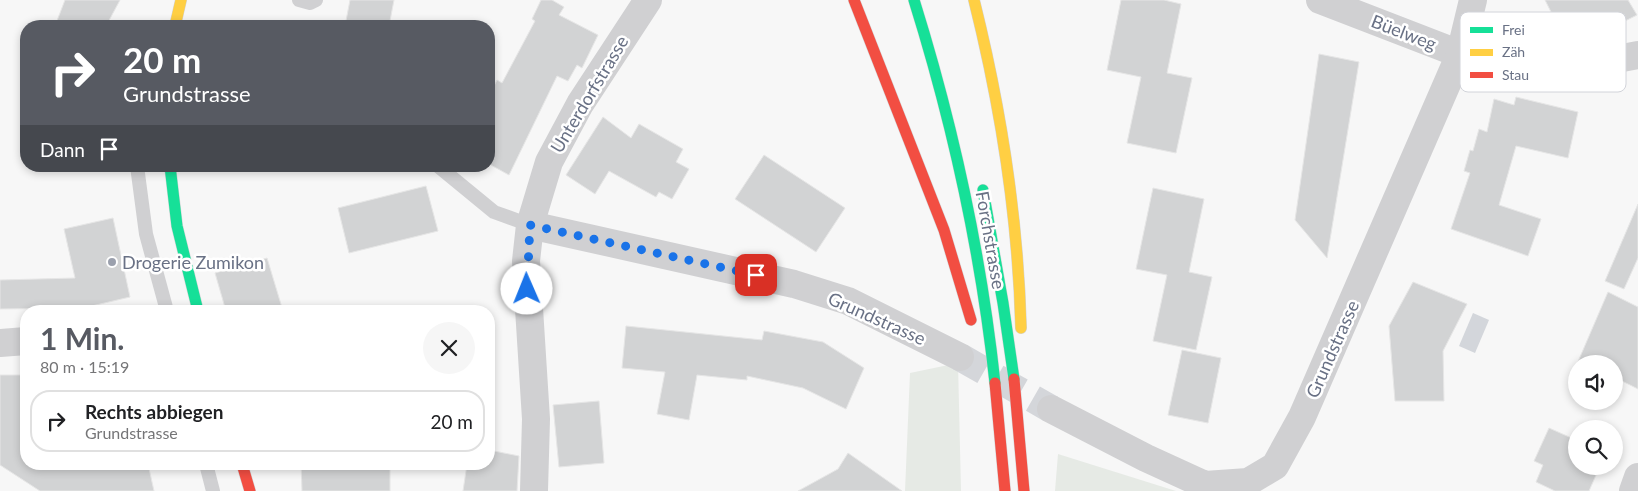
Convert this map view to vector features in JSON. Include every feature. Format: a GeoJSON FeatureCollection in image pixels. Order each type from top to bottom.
{"type":"FeatureCollection","features":[{"type":"Feature","properties":{"kind":"main road"},"geometry":{"type":"LineString","coordinates":[[176,20],[181,0]]}},
{"type":"Feature","properties":{"kind":"main road"},"geometry":{"type":"LineString","coordinates":[[854,0],[944,230],[974,330]]}},
{"type":"Feature","properties":{"kind":"main road","name":"Forchstrasse"},"geometry":{"type":"LineString","coordinates":[[914,0],[942,97],[960,173],[992,356],[1005,491]]}},
{"type":"Feature","properties":{"kind":"main road"},"geometry":{"type":"LineString","coordinates":[[974,0],[993,84],[1010,178],[1021,287],[1022,442]]}},
{"type":"Feature","properties":{"kind":"main road"},"geometry":{"type":"LineString","coordinates":[[171,172],[177,226],[197,305]]}},
{"type":"Feature","properties":{"kind":"main road","name":"Forchstrasse"},"geometry":{"type":"LineString","coordinates":[[980,176],[1007,322],[1022,442],[1024,491]]}},
{"type":"Feature","properties":{"kind":"main road"},"geometry":{"type":"LineString","coordinates":[[969,353],[1003,458]]}},
{"type":"Feature","properties":{"kind":"main road"},"geometry":{"type":"LineString","coordinates":[[244,470],[250,491]]}},
{"type":"Feature","properties":{"kind":"street","name":"Unterdorfstrasse"},"geometry":{"type":"LineString","coordinates":[[534,491],[536,418],[527,269],[530,225],[549,162],[580,104],[648,0]]}},
{"type":"Feature","properties":{"kind":"street","name":"Büelweg"},"geometry":{"type":"LineString","coordinates":[[1320,0],[1460,54]]}},
{"type":"Feature","properties":{"kind":"street","name":"Grundstrasse"},"geometry":{"type":"LineString","coordinates":[[1051,409],[1146,458],[1205,485],[1248,482],[1276,466],[1302,417],[1460,54]]}},
{"type":"Feature","properties":{"kind":"street","name":"Grundstrasse"},"geometry":{"type":"LineString","coordinates":[[530,225],[794,284],[848,301],[969,353]]}},
{"type":"Feature","properties":{"kind":"street"},"geometry":{"type":"LineString","coordinates":[[0,343],[20,342]]}},
{"type":"Feature","properties":{"kind":"street"},"geometry":{"type":"LineString","coordinates":[[1633,491],[1638,477]]}},
{"type":"Feature","properties":{"kind":"lane"},"geometry":{"type":"LineString","coordinates":[[299,0],[310,3],[316,0]]}},
{"type":"Feature","properties":{"kind":"lane"},"geometry":{"type":"LineString","coordinates":[[138,172],[146,234],[165,305]]}},
{"type":"Feature","properties":{"kind":"lane"},"geometry":{"type":"LineString","coordinates":[[445,172],[494,212],[530,225]]}},
{"type":"Feature","properties":{"kind":"lane"},"geometry":{"type":"LineString","coordinates":[[208,470],[214,491]]}},
{"type":"Feature","properties":{"kind":"shaded area"},"geometry":{"type":"Polygon","coordinates":[[[1473,313],[1489,320],[1475,353],[1459,346],[1473,313]]]}},
{"type":"Feature","properties":{"kind":"shaded area"},"geometry":{"type":"Polygon","coordinates":[[[958,363],[961,491],[905,491],[910,373],[958,363]]]}},
{"type":"Feature","properties":{"kind":"shaded area"},"geometry":{"type":"Polygon","coordinates":[[[1058,454],[1176,491],[1055,491],[1058,454]]]}},
{"type":"Feature","properties":{"kind":"building"},"geometry":{"type":"Polygon","coordinates":[[[65,0],[120,0],[109,20],[57,20],[65,0]]]}},
{"type":"Feature","properties":{"kind":"building"},"geometry":{"type":"Polygon","coordinates":[[[350,0],[394,0],[390,20],[346,20],[350,0]]]}},
{"type":"Feature","properties":{"kind":"building"},"geometry":{"type":"Polygon","coordinates":[[[541,0],[552,0],[564,7],[559,15],[598,35],[582,68],[577,65],[568,81],[557,76],[509,175],[495,167],[495,84],[497,80],[502,83],[535,21],[532,19],[541,0]]]}},
{"type":"Feature","properties":{"kind":"building"},"geometry":{"type":"Polygon","coordinates":[[[1121,0],[1164,0],[1181,4],[1167,73],[1192,78],[1176,153],[1127,143],[1141,77],[1107,70],[1121,0]]]}},
{"type":"Feature","properties":{"kind":"building"},"geometry":{"type":"Polygon","coordinates":[[[1545,0],[1628,0],[1637,15],[1626,20],[1626,12],[1551,12],[1545,0]]]}},
{"type":"Feature","properties":{"kind":"building"},"geometry":{"type":"Polygon","coordinates":[[[1319,54],[1359,62],[1327,258],[1295,220],[1319,54]]]}},
{"type":"Feature","properties":{"kind":"building"},"geometry":{"type":"Polygon","coordinates":[[[1516,97],[1578,112],[1568,158],[1516,146],[1499,205],[1541,219],[1528,256],[1451,229],[1470,173],[1464,171],[1470,150],[1473,151],[1479,129],[1487,132],[1494,99],[1514,105],[1516,97]]]}},
{"type":"Feature","properties":{"kind":"building"},"geometry":{"type":"Polygon","coordinates":[[[603,117],[631,138],[639,124],[683,149],[676,162],[689,169],[672,199],[659,192],[656,197],[609,171],[595,194],[566,175],[603,117]]]}},
{"type":"Feature","properties":{"kind":"building"},"geometry":{"type":"Polygon","coordinates":[[[764,155],[845,208],[816,252],[735,199],[764,155]]]}},
{"type":"Feature","properties":{"kind":"building"},"geometry":{"type":"Polygon","coordinates":[[[426,186],[438,231],[349,253],[338,208],[426,186]]]}},
{"type":"Feature","properties":{"kind":"building"},"geometry":{"type":"Polygon","coordinates":[[[1153,188],[1204,199],[1189,272],[1212,277],[1196,350],[1153,341],[1167,275],[1136,269],[1153,188]]]}},
{"type":"Feature","properties":{"kind":"building"},"geometry":{"type":"Polygon","coordinates":[[[1638,204],[1638,258],[1624,289],[1605,281],[1638,204]]]}},
{"type":"Feature","properties":{"kind":"building"},"geometry":{"type":"Polygon","coordinates":[[[113,218],[130,297],[96,305],[20,305],[20,309],[0,309],[0,280],[75,278],[64,229],[113,218]]]}},
{"type":"Feature","properties":{"kind":"building"},"geometry":{"type":"Polygon","coordinates":[[[267,258],[281,305],[224,305],[215,273],[267,258]]]}},
{"type":"Feature","properties":{"kind":"building"},"geometry":{"type":"Polygon","coordinates":[[[1413,282],[1467,304],[1443,351],[1444,401],[1395,401],[1389,326],[1413,282]]]}},
{"type":"Feature","properties":{"kind":"building"},"geometry":{"type":"Polygon","coordinates":[[[1608,292],[1638,307],[1638,389],[1623,382],[1623,355],[1581,355],[1608,292]]]}},
{"type":"Feature","properties":{"kind":"building"},"geometry":{"type":"Polygon","coordinates":[[[626,326],[762,340],[764,331],[823,342],[864,368],[846,409],[803,388],[747,376],[747,380],[697,375],[689,420],[657,414],[665,372],[622,368],[626,326]]]}},
{"type":"Feature","properties":{"kind":"building"},"geometry":{"type":"Polygon","coordinates":[[[1182,350],[1221,358],[1208,423],[1168,415],[1182,350]]]}},
{"type":"Feature","properties":{"kind":"building"},"geometry":{"type":"Polygon","coordinates":[[[0,375],[20,375],[20,470],[149,470],[154,491],[40,491],[0,465],[0,375]]]}},
{"type":"Feature","properties":{"kind":"building"},"geometry":{"type":"Polygon","coordinates":[[[599,401],[604,463],[559,467],[553,405],[599,401]]]}},
{"type":"Feature","properties":{"kind":"building"},"geometry":{"type":"Polygon","coordinates":[[[1549,428],[1568,436],[1568,475],[1596,475],[1589,491],[1555,491],[1536,482],[1543,465],[1534,461],[1549,428]]]}},
{"type":"Feature","properties":{"kind":"building"},"geometry":{"type":"Polygon","coordinates":[[[495,451],[519,456],[517,491],[463,491],[466,470],[495,470],[495,451]]]}},
{"type":"Feature","properties":{"kind":"building"},"geometry":{"type":"Polygon","coordinates":[[[848,453],[902,491],[798,491],[838,469],[848,453]]]}},
{"type":"Feature","properties":{"kind":"building"},"geometry":{"type":"Polygon","coordinates":[[[301,470],[390,470],[390,491],[302,491],[301,470]]]}},
{"type":"Feature","properties":{"kind":"tunnel"},"geometry":{"type":"LineString","coordinates":[[960,357],[1051,409]]}},
{"type":"Feature","properties":{"kind":"traffic: fast"},"geometry":{"type":"LineString","coordinates":[[914,0],[941,94],[964,190],[982,286],[995,383]]}},
{"type":"Feature","properties":{"kind":"traffic: fast"},"geometry":{"type":"LineString","coordinates":[[171,172],[177,226],[197,305]]}},
{"type":"Feature","properties":{"kind":"traffic: fast"},"geometry":{"type":"LineString","coordinates":[[983,190],[1014,379]]}},
{"type":"Feature","properties":{"kind":"traffic: slow"},"geometry":{"type":"LineString","coordinates":[[176,20],[181,0]]}},
{"type":"Feature","properties":{"kind":"traffic: slow"},"geometry":{"type":"LineString","coordinates":[[974,0],[1000,122],[1012,203],[1021,328]]}},
{"type":"Feature","properties":{"kind":"traffic: jam"},"geometry":{"type":"LineString","coordinates":[[854,0],[944,230],[971,320]]}},
{"type":"Feature","properties":{"kind":"traffic: jam"},"geometry":{"type":"LineString","coordinates":[[1014,379],[1024,491]]}},
{"type":"Feature","properties":{"kind":"traffic: jam"},"geometry":{"type":"LineString","coordinates":[[995,383],[1005,491]]}},
{"type":"Feature","properties":{"kind":"traffic: jam"},"geometry":{"type":"LineString","coordinates":[[244,470],[250,491]]}},
{"type":"Feature","properties":{"kind":"place","name":"Drogerie Zumikon"},"geometry":{"type":"Point","coordinates":[112,262]}},
{"type":"Feature","properties":{"kind":"route"},"geometry":{"type":"LineString","coordinates":[[527,289],[526,261],[530,225],[756,275]]}}]}
